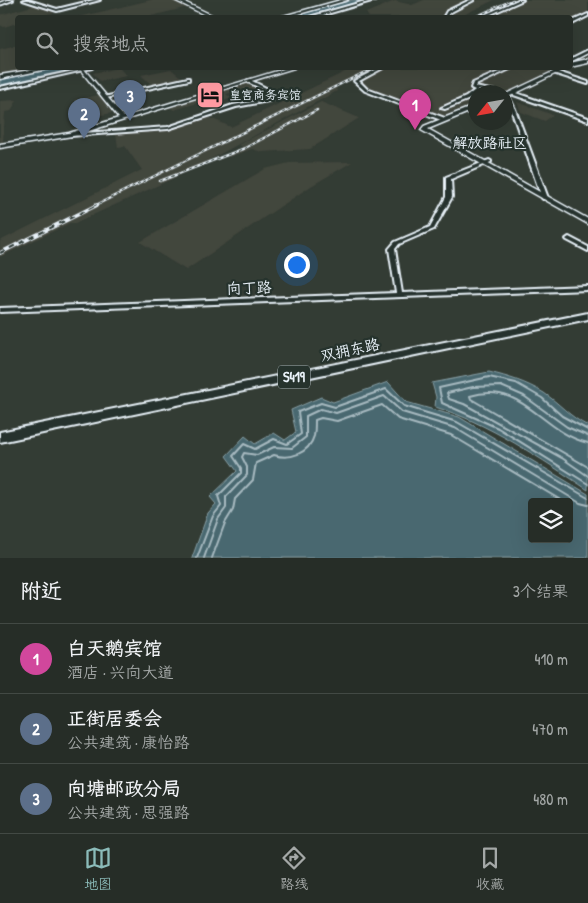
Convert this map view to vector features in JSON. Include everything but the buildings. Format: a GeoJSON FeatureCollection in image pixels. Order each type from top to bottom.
{"type":"FeatureCollection","features":[{"type":"Feature","properties":{"kind":"main road"},"geometry":{"type":"LineString","coordinates":[[0,77],[38,70]]}},
{"type":"Feature","properties":{"kind":"main road","name":"双拥东路"},"geometry":{"type":"LineString","coordinates":[[0,437],[588,316]]}},
{"type":"Feature","properties":{"kind":"street"},"geometry":{"type":"LineString","coordinates":[[0,4],[11,0]]}},
{"type":"Feature","properties":{"kind":"street"},"geometry":{"type":"LineString","coordinates":[[25,0],[57,10],[98,0]]}},
{"type":"Feature","properties":{"kind":"street"},"geometry":{"type":"LineString","coordinates":[[176,0],[209,15]]}},
{"type":"Feature","properties":{"kind":"street"},"geometry":{"type":"LineString","coordinates":[[289,15],[346,0]]}},
{"type":"Feature","properties":{"kind":"street"},"geometry":{"type":"LineString","coordinates":[[318,15],[373,0]]}},
{"type":"Feature","properties":{"kind":"street"},"geometry":{"type":"LineString","coordinates":[[446,15],[448,12],[472,0]]}},
{"type":"Feature","properties":{"kind":"street"},"geometry":{"type":"LineString","coordinates":[[485,15],[521,0]]}},
{"type":"Feature","properties":{"kind":"street"},"geometry":{"type":"LineString","coordinates":[[573,22],[588,15]]}},
{"type":"Feature","properties":{"kind":"street"},"geometry":{"type":"LineString","coordinates":[[573,60],[588,51]]}},
{"type":"Feature","properties":{"kind":"street"},"geometry":{"type":"LineString","coordinates":[[573,64],[588,61]]}},
{"type":"Feature","properties":{"kind":"street"},"geometry":{"type":"LineString","coordinates":[[0,88],[74,70]]}},
{"type":"Feature","properties":{"kind":"street"},"geometry":{"type":"LineString","coordinates":[[84,70],[123,119]]}},
{"type":"Feature","properties":{"kind":"street"},"geometry":{"type":"LineString","coordinates":[[70,135],[284,70]]}},
{"type":"Feature","properties":{"kind":"street"},"geometry":{"type":"LineString","coordinates":[[377,70],[356,81],[366,90],[443,119]]}},
{"type":"Feature","properties":{"kind":"street"},"geometry":{"type":"LineString","coordinates":[[474,85],[506,70]]}},
{"type":"Feature","properties":{"kind":"street"},"geometry":{"type":"LineString","coordinates":[[513,92],[559,70]]}},
{"type":"Feature","properties":{"kind":"street"},"geometry":{"type":"LineString","coordinates":[[554,72],[588,83]]}},
{"type":"Feature","properties":{"kind":"street"},"geometry":{"type":"LineString","coordinates":[[106,97],[188,79]]}},
{"type":"Feature","properties":{"kind":"street"},"geometry":{"type":"LineString","coordinates":[[0,146],[70,135],[168,128],[235,106],[280,96],[248,80]]}},
{"type":"Feature","properties":{"kind":"street"},"geometry":{"type":"LineString","coordinates":[[513,97],[588,120]]}},
{"type":"Feature","properties":{"kind":"street"},"geometry":{"type":"LineString","coordinates":[[443,108],[468,98]]}},
{"type":"Feature","properties":{"kind":"street"},"geometry":{"type":"LineString","coordinates":[[468,110],[426,126],[424,130],[486,162],[588,222]]}},
{"type":"Feature","properties":{"kind":"street"},"geometry":{"type":"LineString","coordinates":[[513,112],[543,194],[588,216]]}},
{"type":"Feature","properties":{"kind":"street"},"geometry":{"type":"LineString","coordinates":[[399,295],[392,249],[397,243],[432,228],[448,197],[448,178],[486,162]]}},
{"type":"Feature","properties":{"kind":"street"},"geometry":{"type":"LineString","coordinates":[[569,239],[588,249]]}},
{"type":"Feature","properties":{"kind":"street","name":"向丁路"},"geometry":{"type":"LineString","coordinates":[[0,310],[588,288]]}},
{"type":"Feature","properties":{"kind":"shaded area"},"geometry":{"type":"Polygon","coordinates":[[[151,0],[172,0],[188,7],[155,15],[87,15],[151,0]]]}},
{"type":"Feature","properties":{"kind":"shaded area"},"geometry":{"type":"Polygon","coordinates":[[[424,0],[494,0],[463,15],[368,15],[366,13],[395,1],[412,5],[424,0]]]}},
{"type":"Feature","properties":{"kind":"shaded area"},"geometry":{"type":"Polygon","coordinates":[[[524,0],[588,0],[588,18],[573,26],[573,15],[486,15],[524,0]]]}},
{"type":"Feature","properties":{"kind":"shaded area"},"geometry":{"type":"Polygon","coordinates":[[[36,5],[56,12],[44,15],[15,15],[15,24],[4,27],[0,25],[0,15],[36,5]]]}},
{"type":"Feature","properties":{"kind":"shaded area"},"geometry":{"type":"Polygon","coordinates":[[[15,45],[15,70],[28,70],[0,76],[0,49],[15,45]]]}},
{"type":"Feature","properties":{"kind":"shaded area"},"geometry":{"type":"Polygon","coordinates":[[[121,70],[127,76],[100,81],[93,73],[121,70]]]}},
{"type":"Feature","properties":{"kind":"shaded area"},"geometry":{"type":"Polygon","coordinates":[[[172,70],[183,79],[152,85],[141,75],[172,70]]]}},
{"type":"Feature","properties":{"kind":"shaded area"},"geometry":{"type":"Polygon","coordinates":[[[349,70],[370,70],[336,87],[337,91],[185,173],[75,223],[70,223],[0,257],[0,241],[142,170],[125,146],[118,147],[116,134],[164,129],[208,117],[231,127],[349,70]]]}},
{"type":"Feature","properties":{"kind":"shaded area"},"geometry":{"type":"Polygon","coordinates":[[[378,70],[554,70],[513,90],[513,85],[468,85],[468,107],[439,117],[367,90],[362,83],[364,77],[378,70]]]}},
{"type":"Feature","properties":{"kind":"shaded area"},"geometry":{"type":"Polygon","coordinates":[[[249,82],[276,95],[263,100],[243,89],[226,94],[231,98],[224,101],[211,99],[174,110],[169,107],[249,82]]]}},
{"type":"Feature","properties":{"kind":"shaded area"},"geometry":{"type":"Polygon","coordinates":[[[99,95],[112,113],[96,116],[91,113],[85,114],[76,108],[79,106],[74,100],[99,95]]]}},
{"type":"Feature","properties":{"kind":"shaded area"},"geometry":{"type":"Polygon","coordinates":[[[17,100],[11,111],[5,112],[3,142],[0,142],[0,101],[17,100]]]}},
{"type":"Feature","properties":{"kind":"shaded area"},"geometry":{"type":"Polygon","coordinates":[[[321,102],[359,118],[310,149],[262,152],[252,149],[229,157],[225,155],[243,147],[238,145],[321,102]]]}},
{"type":"Feature","properties":{"kind":"shaded area"},"geometry":{"type":"Polygon","coordinates":[[[517,102],[553,115],[545,121],[521,112],[517,102]]]}},
{"type":"Feature","properties":{"kind":"shaded area"},"geometry":{"type":"Polygon","coordinates":[[[352,162],[311,186],[186,270],[140,242],[265,169],[289,163],[352,162]]]}},
{"type":"Feature","properties":{"kind":"water"},"geometry":{"type":"Polygon","coordinates":[[[353,0],[369,0],[310,15],[297,15],[353,0]]]}},
{"type":"Feature","properties":{"kind":"water"},"geometry":{"type":"Polygon","coordinates":[[[48,70],[70,70],[0,85],[0,80],[48,70]]]}},
{"type":"Feature","properties":{"kind":"water"},"geometry":{"type":"Polygon","coordinates":[[[489,372],[517,380],[537,389],[588,426],[588,490],[494,432],[454,413],[435,407],[436,397],[432,383],[489,372]]]}},
{"type":"Feature","properties":{"kind":"water"},"geometry":{"type":"Polygon","coordinates":[[[388,382],[406,402],[459,417],[588,494],[588,558],[192,558],[208,513],[216,504],[210,497],[237,471],[226,456],[245,436],[255,444],[274,433],[285,440],[296,432],[291,410],[321,397],[333,402],[388,382]]]}},
{"type":"Feature","properties":{"kind":"railway"},"geometry":{"type":"LineString","coordinates":[[480,15],[513,0]]}},
{"type":"Feature","properties":{"kind":"railway"},"geometry":{"type":"LineString","coordinates":[[94,206],[369,70]]}},
{"type":"Feature","properties":{"kind":"railway"},"geometry":{"type":"LineString","coordinates":[[160,181],[245,148],[317,110]]}},
{"type":"Feature","properties":{"kind":"railway"},"geometry":{"type":"LineString","coordinates":[[0,253],[97,205]]}},
{"type":"Feature","properties":{"kind":"place","name":"皇宫商务宾馆"},"geometry":{"type":"Point","coordinates":[210,95]}},
{"type":"Feature","properties":{"kind":"place","name":"向塘邮政分局"},"geometry":{"type":"Point","coordinates":[130,121]}},
{"type":"Feature","properties":{"kind":"place","name":"白天鹅宾馆"},"geometry":{"type":"Point","coordinates":[415,130]}},
{"type":"Feature","properties":{"kind":"place","name":"正街居委会"},"geometry":{"type":"Point","coordinates":[84,139]}},
{"type":"Feature","properties":{"kind":"district","name":"解放路社区"},"geometry":{"type":"Point","coordinates":[490,143]}}]}
